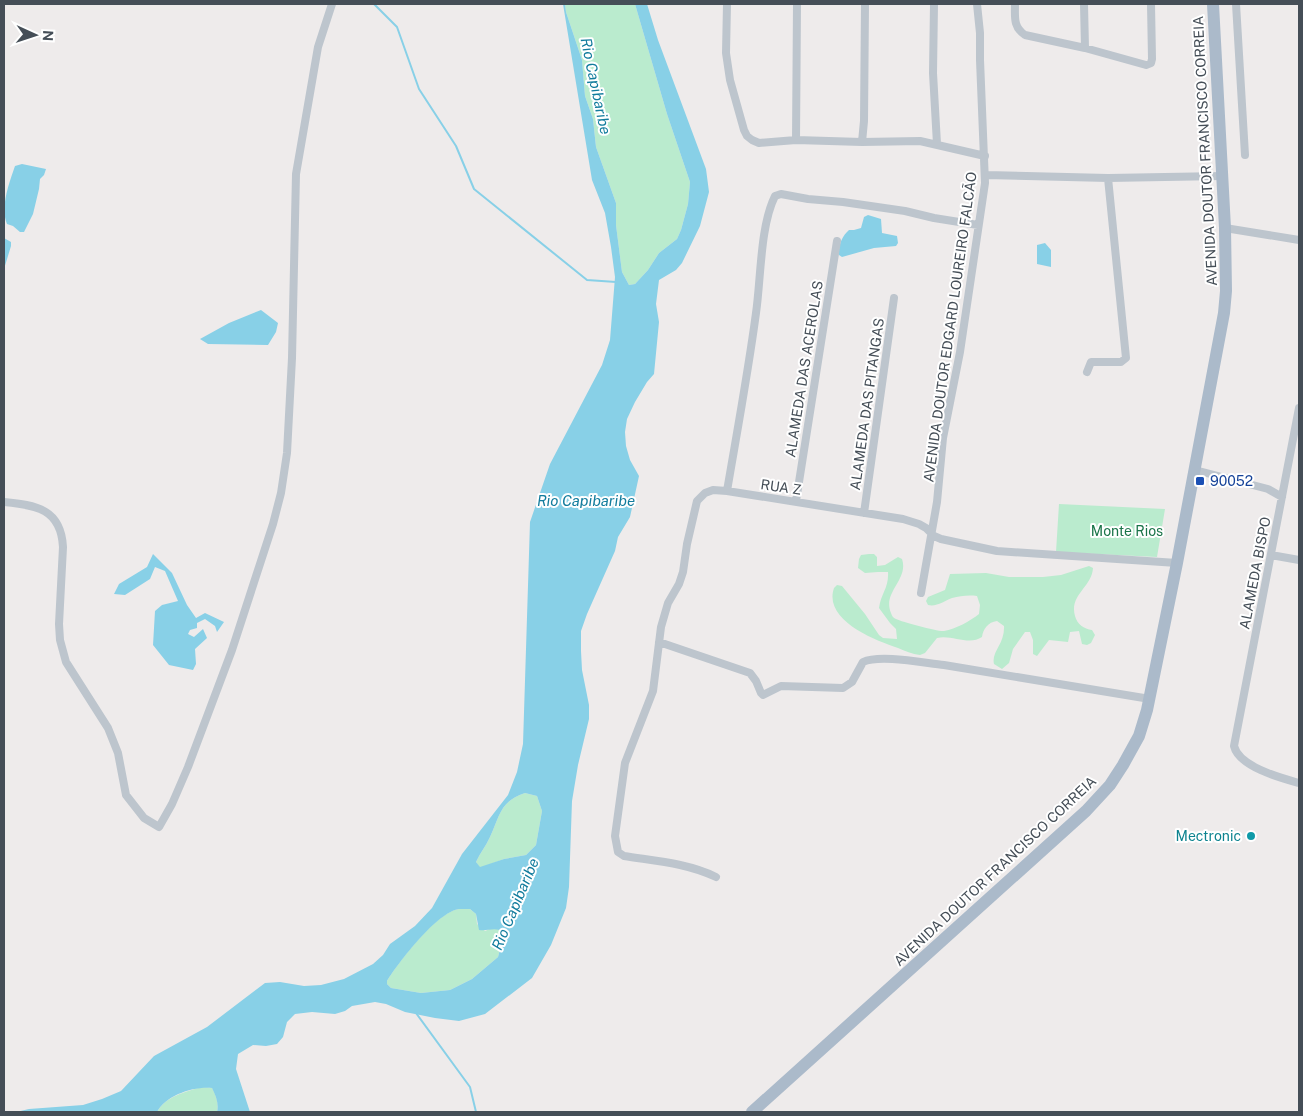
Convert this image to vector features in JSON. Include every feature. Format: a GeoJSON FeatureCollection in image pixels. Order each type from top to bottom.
{"type":"FeatureCollection","features":[{"type":"Feature","properties":{"kind":"main road","name":"AVENIDA DOUTOR FRANCISCO CORREIA"},"geometry":{"type":"LineString","coordinates":[[752,1112],[1094,802],[1110,785],[1139,736],[1150,699],[1224,313],[1226,291],[1225,228],[1213,4]]}},
{"type":"Feature","properties":{"kind":"street"},"geometry":{"type":"LineString","coordinates":[[4,502],[37,507],[57,522],[62,536],[63,547],[58,624],[66,662],[108,728],[118,753],[126,795],[144,818],[159,827],[172,804],[188,767],[232,650],[273,524],[281,493],[286,453],[292,358],[296,174],[318,47],[332,4]]}},
{"type":"Feature","properties":{"kind":"street"},"geometry":{"type":"LineString","coordinates":[[727,4],[726,53],[730,80],[747,136],[759,143],[796,140],[920,141],[985,156]]}},
{"type":"Feature","properties":{"kind":"street"},"geometry":{"type":"LineString","coordinates":[[796,140],[797,4]]}},
{"type":"Feature","properties":{"kind":"street"},"geometry":{"type":"LineString","coordinates":[[862,142],[864,121],[864,4]]}},
{"type":"Feature","properties":{"kind":"street"},"geometry":{"type":"LineString","coordinates":[[934,4],[933,73],[937,144]]}},
{"type":"Feature","properties":{"kind":"street","name":"AVENIDA DOUTOR EDGARD LOUREIRO FALCÃO"},"geometry":{"type":"LineString","coordinates":[[922,593],[937,502],[943,438],[960,352],[986,175],[977,4]]}},
{"type":"Feature","properties":{"kind":"street"},"geometry":{"type":"LineString","coordinates":[[1015,4],[1017,28],[1025,35],[1084,48],[1145,65],[1150,64],[1152,59],[1151,4]]}},
{"type":"Feature","properties":{"kind":"street"},"geometry":{"type":"LineString","coordinates":[[1084,4],[1084,48]]}},
{"type":"Feature","properties":{"kind":"street"},"geometry":{"type":"LineString","coordinates":[[1236,4],[1245,155]]}},
{"type":"Feature","properties":{"kind":"street"},"geometry":{"type":"LineString","coordinates":[[986,175],[1108,178],[1222,176]]}},
{"type":"Feature","properties":{"kind":"street"},"geometry":{"type":"LineString","coordinates":[[1087,372],[1091,362],[1121,362],[1126,358],[1108,178]]}},
{"type":"Feature","properties":{"kind":"street"},"geometry":{"type":"LineString","coordinates":[[727,491],[751,353],[764,238],[770,208],[776,196],[781,194],[808,199],[843,202],[905,211],[978,225]]}},
{"type":"Feature","properties":{"kind":"street"},"geometry":{"type":"LineString","coordinates":[[1225,228],[1299,240]]}},
{"type":"Feature","properties":{"kind":"street","name":"ALAMEDA DAS ACEROLAS"},"geometry":{"type":"LineString","coordinates":[[796,501],[836,241]]}},
{"type":"Feature","properties":{"kind":"street","name":"ALAMEDA DAS PITANGAS"},"geometry":{"type":"LineString","coordinates":[[864,513],[894,298]]}},
{"type":"Feature","properties":{"kind":"street","name":"ALAMEDA BISPO"},"geometry":{"type":"LineString","coordinates":[[1299,408],[1234,746],[1237,754],[1250,765],[1299,783]]}},
{"type":"Feature","properties":{"kind":"street"},"geometry":{"type":"LineString","coordinates":[[1195,470],[1268,489],[1282,497]]}},
{"type":"Feature","properties":{"kind":"street","name":"RUA Z"},"geometry":{"type":"LineString","coordinates":[[659,642],[661,626],[668,604],[683,572],[697,501],[705,493],[713,490],[884,515],[926,528],[931,534],[941,539],[997,551],[1177,563]]}},
{"type":"Feature","properties":{"kind":"street"},"geometry":{"type":"LineString","coordinates":[[1271,555],[1299,560]]}},
{"type":"Feature","properties":{"kind":"street"},"geometry":{"type":"LineString","coordinates":[[716,877],[687,866],[624,856],[618,852],[616,846],[616,824],[626,763],[653,691],[659,642],[750,673],[756,680],[763,695],[781,686],[843,688],[852,682],[863,662],[870,659],[944,665],[1150,699]]}},
{"type":"Feature","properties":{"kind":"green space"},"geometry":{"type":"Polygon","coordinates":[[[565,4],[635,4],[667,114],[690,182],[688,204],[677,239],[659,253],[648,270],[635,284],[629,285],[622,272],[616,225],[616,203],[596,147],[593,119],[585,96],[582,60],[565,4]]]}},
{"type":"Feature","properties":{"kind":"green space","name":"Monte Rios"},"geometry":{"type":"Polygon","coordinates":[[[1059,504],[1165,509],[1157,557],[1056,552],[1059,504]]]}},
{"type":"Feature","properties":{"kind":"green space"},"geometry":{"type":"Polygon","coordinates":[[[874,554],[877,557],[877,566],[885,565],[898,557],[902,559],[902,573],[890,599],[889,606],[893,617],[941,631],[958,627],[979,614],[980,605],[977,596],[952,598],[937,604],[928,605],[926,601],[928,597],[945,590],[950,574],[986,573],[1009,577],[1043,577],[1061,575],[1089,566],[1093,568],[1092,575],[1075,602],[1074,609],[1079,624],[1086,629],[1092,630],[1095,635],[1091,643],[1087,645],[1082,644],[1079,631],[1070,632],[1068,642],[1049,640],[1037,656],[1033,654],[1033,640],[1030,632],[1025,632],[1013,649],[1009,663],[1002,669],[994,664],[994,656],[1004,632],[1004,626],[997,621],[989,624],[982,637],[977,639],[966,640],[942,637],[937,638],[925,653],[920,655],[909,652],[864,634],[843,619],[836,610],[833,599],[834,588],[837,585],[842,586],[879,635],[883,638],[897,639],[896,629],[879,608],[888,572],[865,573],[858,568],[861,555],[874,554]]]}},
{"type":"Feature","properties":{"kind":"green space"},"geometry":{"type":"Polygon","coordinates":[[[525,793],[537,796],[542,811],[536,845],[526,855],[504,859],[480,868],[476,862],[502,810],[510,800],[525,793]]]}},
{"type":"Feature","properties":{"kind":"green space"},"geometry":{"type":"Polygon","coordinates":[[[459,909],[470,909],[476,914],[477,924],[485,931],[492,928],[500,929],[503,939],[498,957],[472,979],[450,990],[421,993],[391,988],[387,981],[419,939],[440,919],[450,912],[459,909]]]}},
{"type":"Feature","properties":{"kind":"green space"},"geometry":{"type":"Polygon","coordinates":[[[202,1087],[212,1088],[217,1100],[217,1112],[157,1112],[171,1098],[202,1087]]]}},
{"type":"Feature","properties":{"kind":"water","name":"Rio Capibaribe"},"geometry":{"type":"Polygon","coordinates":[[[563,4],[565,4],[582,60],[585,96],[593,119],[596,147],[616,203],[616,225],[622,272],[629,285],[635,284],[648,270],[659,253],[677,239],[688,204],[690,182],[667,114],[635,4],[647,4],[658,40],[706,169],[709,192],[700,226],[682,263],[676,270],[659,280],[656,304],[659,322],[654,374],[635,402],[627,419],[625,432],[626,446],[630,460],[639,476],[630,517],[618,537],[615,551],[581,631],[582,670],[589,705],[589,719],[572,801],[569,887],[566,908],[551,945],[532,978],[485,1014],[459,1021],[405,1012],[386,1004],[375,1002],[352,1006],[345,1011],[335,1014],[312,1012],[295,1014],[287,1022],[283,1037],[277,1044],[266,1046],[253,1045],[238,1054],[236,1069],[250,1112],[217,1112],[217,1100],[212,1088],[205,1088],[189,1090],[174,1096],[161,1106],[157,1112],[16,1112],[29,1109],[83,1105],[121,1091],[154,1056],[207,1027],[265,983],[280,982],[304,986],[321,985],[344,979],[373,964],[383,955],[390,944],[415,926],[432,908],[462,854],[508,795],[517,772],[523,744],[530,522],[550,464],[602,365],[610,340],[615,277],[605,213],[592,180],[563,4]],[[525,793],[510,800],[502,810],[476,862],[480,867],[504,859],[526,855],[536,845],[542,811],[537,796],[525,793]],[[459,909],[450,912],[440,919],[419,939],[387,981],[391,988],[421,993],[450,990],[472,979],[498,957],[503,939],[500,930],[479,930],[476,914],[470,909],[459,909]]]}},
{"type":"Feature","properties":{"kind":"water"},"geometry":{"type":"Polygon","coordinates":[[[22,164],[46,169],[40,179],[33,214],[24,232],[20,232],[7,224],[4,211],[6,195],[15,166],[22,164]]]}},
{"type":"Feature","properties":{"kind":"water"},"geometry":{"type":"Polygon","coordinates":[[[868,215],[881,219],[882,233],[897,236],[898,243],[896,246],[874,248],[842,257],[839,255],[844,235],[849,230],[861,228],[864,217],[868,215]]]}},
{"type":"Feature","properties":{"kind":"water"},"geometry":{"type":"Polygon","coordinates":[[[4,238],[11,242],[11,246],[4,269],[4,238]]]}},
{"type":"Feature","properties":{"kind":"water"},"geometry":{"type":"Polygon","coordinates":[[[1045,243],[1051,250],[1051,267],[1037,264],[1037,245],[1045,243]]]}},
{"type":"Feature","properties":{"kind":"water"},"geometry":{"type":"Polygon","coordinates":[[[261,310],[278,323],[276,332],[268,345],[208,344],[200,339],[229,323],[261,310]]]}},
{"type":"Feature","properties":{"kind":"water"},"geometry":{"type":"Polygon","coordinates":[[[153,554],[172,573],[187,605],[196,618],[205,613],[224,622],[217,632],[215,626],[205,619],[197,623],[197,628],[190,630],[188,634],[194,637],[203,629],[207,638],[195,649],[196,664],[193,670],[169,665],[153,645],[155,611],[162,605],[178,601],[165,571],[155,567],[150,579],[125,595],[114,594],[119,584],[147,567],[153,554]]]}},
{"type":"Feature","properties":{"kind":"waterway"},"geometry":{"type":"LineString","coordinates":[[374,4],[397,27],[419,89],[456,146],[474,189],[587,280],[616,282]]}},
{"type":"Feature","properties":{"kind":"waterway"},"geometry":{"type":"LineString","coordinates":[[416,1013],[470,1087],[476,1112]]}},
{"type":"Feature","properties":{"kind":"place","name":"90052"},"geometry":{"type":"Point","coordinates":[1200,481]}},
{"type":"Feature","properties":{"kind":"place","name":"Mectronic"},"geometry":{"type":"Point","coordinates":[1251,836]}}]}
